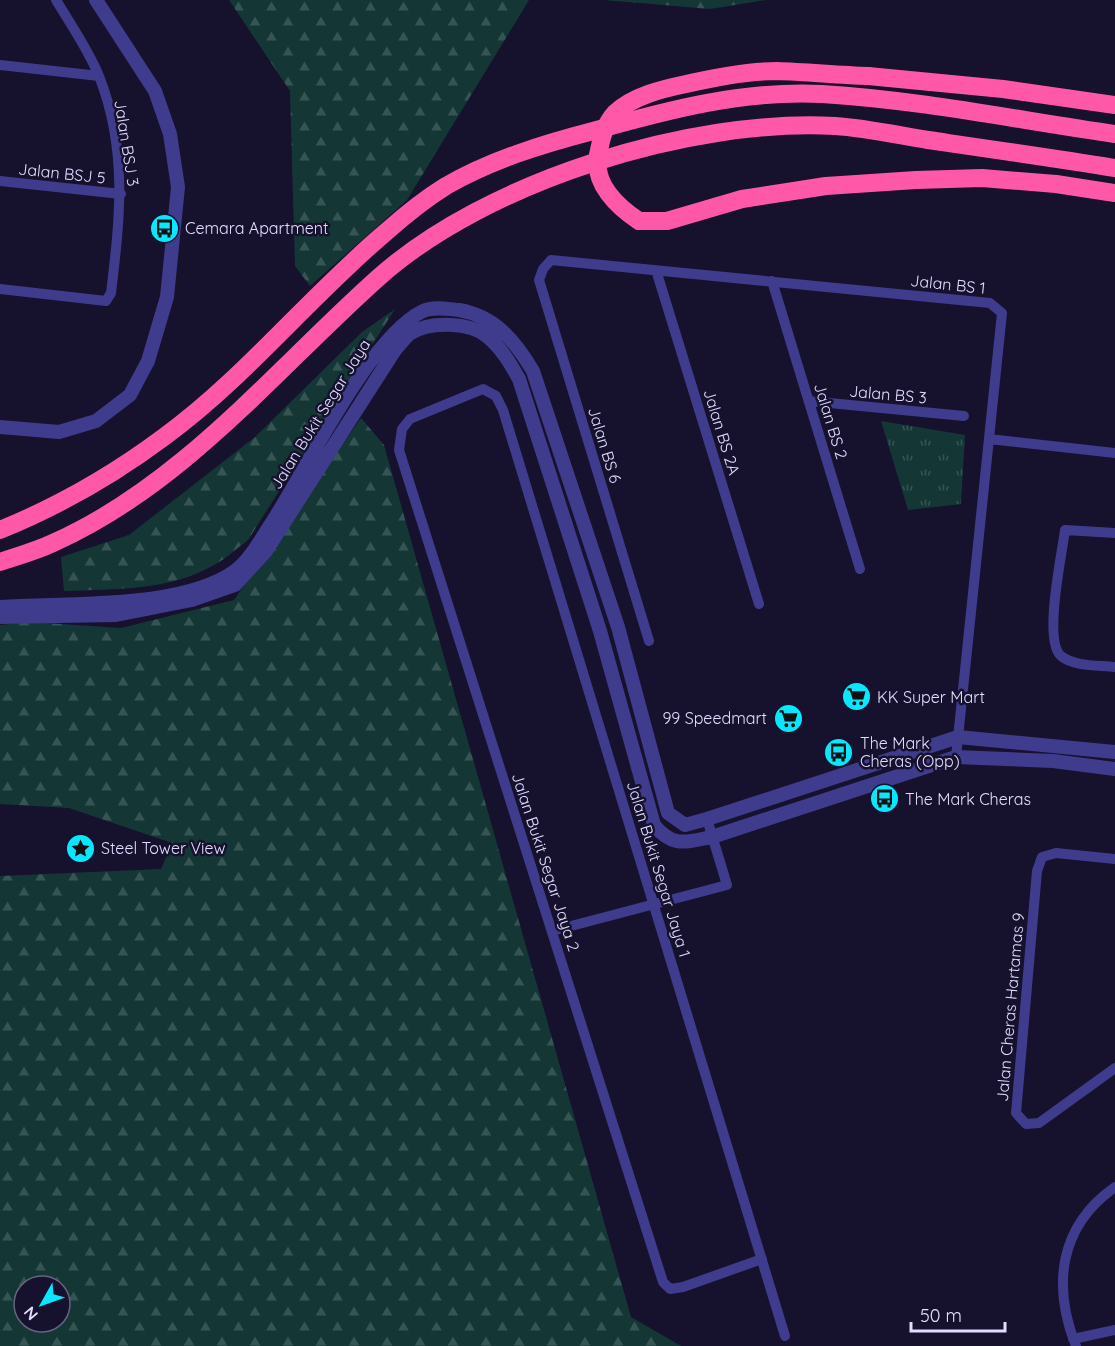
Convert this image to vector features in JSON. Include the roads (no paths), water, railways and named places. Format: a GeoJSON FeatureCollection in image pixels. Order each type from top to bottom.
{"type":"FeatureCollection","features":[{"type":"Feature","properties":{"kind":"highway"},"geometry":{"type":"LineString","coordinates":[[1115,105],[1004,89],[868,76],[775,71],[730,75],[670,87],[636,99],[615,114],[602,134],[598,160],[605,187],[618,207],[639,221],[668,221],[742,199],[826,186],[916,180],[982,178],[1056,184],[1115,193]]}},
{"type":"Feature","properties":{"kind":"highway"},"geometry":{"type":"LineString","coordinates":[[0,530],[45,511],[108,476],[166,436],[225,386],[386,231],[446,186],[543,143],[662,111],[752,96],[820,94],[1115,134]]}},
{"type":"Feature","properties":{"kind":"highway"},"geometry":{"type":"LineString","coordinates":[[0,562],[54,543],[124,503],[185,458],[240,410],[378,278],[415,246],[493,201],[548,179],[694,137],[762,126],[836,126],[1115,168]]}},
{"type":"Feature","properties":{"kind":"highway"},"geometry":{"type":"LineString","coordinates":[[0,523],[45,511]]}},
{"type":"Feature","properties":{"kind":"street","name":"Jalan BSJ 3"},"geometry":{"type":"LineString","coordinates":[[0,289],[106,301],[111,293],[121,194],[111,118],[99,76],[56,0]]}},
{"type":"Feature","properties":{"kind":"street"},"geometry":{"type":"LineString","coordinates":[[0,427],[58,432],[96,421],[130,395],[147,361],[167,297],[178,187],[170,134],[155,91],[96,0]]}},
{"type":"Feature","properties":{"kind":"street"},"geometry":{"type":"LineString","coordinates":[[0,65],[99,76]]}},
{"type":"Feature","properties":{"kind":"street","name":"Jalan BSJ 5"},"geometry":{"type":"LineString","coordinates":[[0,181],[121,194]]}},
{"type":"Feature","properties":{"kind":"street","name":"Jalan BS 1"},"geometry":{"type":"LineString","coordinates":[[551,260],[990,303],[1002,313],[957,757]]}},
{"type":"Feature","properties":{"kind":"street","name":"Jalan BS 6"},"geometry":{"type":"LineString","coordinates":[[551,260],[543,269],[539,280],[649,641]]}},
{"type":"Feature","properties":{"kind":"street","name":"Jalan BS 2A"},"geometry":{"type":"LineString","coordinates":[[656,270],[759,604]]}},
{"type":"Feature","properties":{"kind":"street","name":"Jalan BS 2"},"geometry":{"type":"LineString","coordinates":[[772,282],[860,569]]}},
{"type":"Feature","properties":{"kind":"street","name":"Jalan Bukit Segar Jaya"},"geometry":{"type":"LineString","coordinates":[[0,607],[62,603],[113,604],[201,588],[237,569],[274,518],[383,343],[424,310],[446,308],[471,312],[494,324],[516,344],[533,371],[618,627],[668,813],[685,825],[707,819]]}},
{"type":"Feature","properties":{"kind":"street","name":"Jalan Bukit Segar Jaya"},"geometry":{"type":"LineString","coordinates":[[0,616],[117,615],[192,600],[235,585],[266,552],[395,350],[410,334],[430,325],[460,327],[486,335],[506,356],[519,379],[600,631],[654,825],[664,837],[681,843],[712,837]]}},
{"type":"Feature","properties":{"kind":"street","name":"Jalan Bukit Segar Jaya 1"},"geometry":{"type":"LineString","coordinates":[[399,450],[402,429],[410,419],[449,401],[483,389],[496,396],[503,411],[785,1336]]}},
{"type":"Feature","properties":{"kind":"street","name":"Jalan BS 3"},"geometry":{"type":"LineString","coordinates":[[809,401],[964,416]]}},
{"type":"Feature","properties":{"kind":"street"},"geometry":{"type":"LineString","coordinates":[[989,439],[1115,453]]}},
{"type":"Feature","properties":{"kind":"street","name":"Jalan Bukit Segar Jaya 2"},"geometry":{"type":"LineString","coordinates":[[399,450],[663,1282],[670,1289],[683,1287],[762,1259]]}},
{"type":"Feature","properties":{"kind":"street"},"geometry":{"type":"LineString","coordinates":[[1115,533],[1065,530],[1056,592],[1053,642],[1060,656],[1072,662],[1115,667]]}},
{"type":"Feature","properties":{"kind":"street"},"geometry":{"type":"LineString","coordinates":[[552,931],[727,885],[707,819],[958,737],[1115,752]]}},
{"type":"Feature","properties":{"kind":"street"},"geometry":{"type":"LineString","coordinates":[[712,837],[957,757],[1053,761],[1115,769]]}},
{"type":"Feature","properties":{"kind":"street","name":"Jalan Cheras Hartamas 9"},"geometry":{"type":"LineString","coordinates":[[1115,859],[1056,853],[1042,857],[1037,871],[1016,1113],[1026,1124],[1039,1122],[1115,1068]]}},
{"type":"Feature","properties":{"kind":"street"},"geometry":{"type":"LineString","coordinates":[[1115,1187],[1102,1196],[1085,1214],[1073,1235],[1061,1274],[1063,1300],[1074,1342],[1115,1330]]}},
{"type":"Feature","properties":{"kind":"place","name":"Cemara Apartment"},"geometry":{"type":"Point","coordinates":[164,228]}},
{"type":"Feature","properties":{"kind":"place","name":"KK Super Mart"},"geometry":{"type":"Point","coordinates":[856,697]}},
{"type":"Feature","properties":{"kind":"place","name":"99 Speedmart"},"geometry":{"type":"Point","coordinates":[788,718]}},
{"type":"Feature","properties":{"kind":"place","name":"The Mark Cheras (Opp)"},"geometry":{"type":"Point","coordinates":[839,752]}},
{"type":"Feature","properties":{"kind":"place","name":"The Mark Cheras"},"geometry":{"type":"Point","coordinates":[884,799]}},
{"type":"Feature","properties":{"kind":"place","name":"Steel Tower View"},"geometry":{"type":"Point","coordinates":[80,848]}}]}
